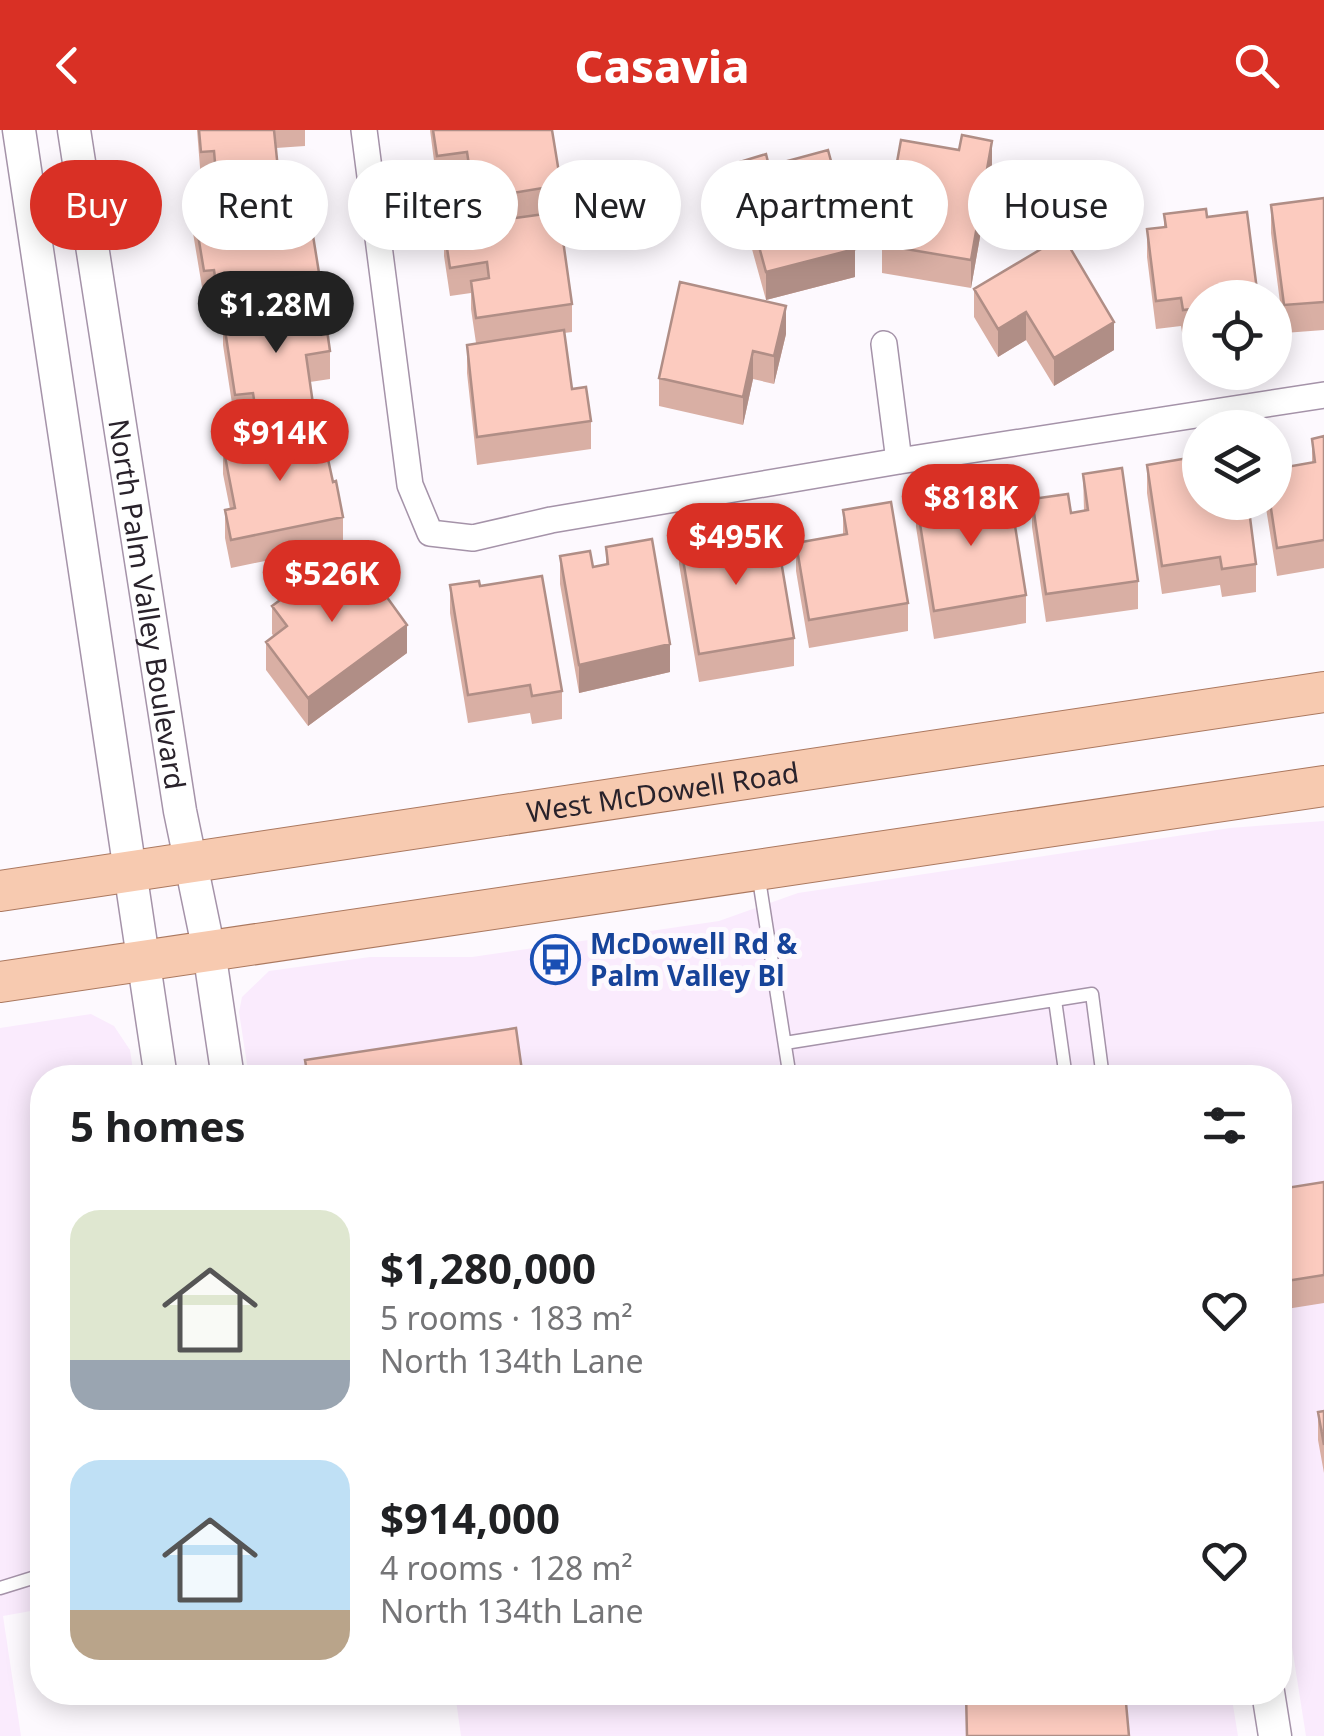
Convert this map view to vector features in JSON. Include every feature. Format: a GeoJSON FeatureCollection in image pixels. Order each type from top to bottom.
{"type":"FeatureCollection","features":[{"type":"Feature","properties":{"kind":"main road","name":"West McDowell Road"},"geometry":{"type":"LineString","coordinates":[[0,891],[1324,692]]}},
{"type":"Feature","properties":{"kind":"main road"},"geometry":{"type":"LineString","coordinates":[[0,982],[1324,786]]}},
{"type":"Feature","properties":{"kind":"street","name":"North Palm Valley Boulevard"},"geometry":{"type":"LineString","coordinates":[[20,130],[159,1065]]}},
{"type":"Feature","properties":{"kind":"street","name":"North Palm Valley Boulevard"},"geometry":{"type":"LineString","coordinates":[[74,130],[188,862],[209,951],[226,1065]]}},
{"type":"Feature","properties":{"kind":"street"},"geometry":{"type":"LineString","coordinates":[[364,130],[410,485],[430,533],[473,538],[551,520],[899,460],[1324,395]]}},
{"type":"Feature","properties":{"kind":"street"},"geometry":{"type":"LineString","coordinates":[[884,344],[899,460]]}},
{"type":"Feature","properties":{"kind":"street"},"geometry":{"type":"LineString","coordinates":[[1270,1705],[1276,1736]]}},
{"type":"Feature","properties":{"kind":"lane"},"geometry":{"type":"LineString","coordinates":[[757,870],[788,1065]]}},
{"type":"Feature","properties":{"kind":"lane"},"geometry":{"type":"LineString","coordinates":[[785,1043],[1092,994],[1102,1065]]}},
{"type":"Feature","properties":{"kind":"lane"},"geometry":{"type":"LineString","coordinates":[[1055,1000],[1064,1065]]}},
{"type":"Feature","properties":{"kind":"lane"},"geometry":{"type":"LineString","coordinates":[[0,1588],[30,1579]]}},
{"type":"Feature","properties":{"kind":"shaded area"},"geometry":{"type":"Polygon","coordinates":[[[1324,821],[1324,1736],[1306,1736],[1292,1647],[1292,1065],[247,1065],[239,1012],[242,997],[269,971],[370,957],[472,957],[719,921],[798,893],[1230,828],[1324,821]]]}},
{"type":"Feature","properties":{"kind":"shaded area"},"geometry":{"type":"Polygon","coordinates":[[[91,1014],[114,1026],[130,1050],[132,1065],[30,1065],[30,1611],[3,1616],[21,1736],[0,1736],[0,1028],[91,1014]]]}},
{"type":"Feature","properties":{"kind":"shaded area"},"geometry":{"type":"Polygon","coordinates":[[[457,1705],[1233,1705],[1238,1736],[461,1736],[457,1705]]]}},
{"type":"Feature","properties":{"kind":"building"},"geometry":{"type":"Polygon","coordinates":[[[199,130],[274,130],[277,160],[215,160],[214,151],[201,152],[199,130]]]}},
{"type":"Feature","properties":{"kind":"building"},"geometry":{"type":"Polygon","coordinates":[[[433,130],[552,130],[557,160],[538,160],[538,189],[518,192],[518,160],[468,160],[467,152],[437,156],[433,130]]]}},
{"type":"Feature","properties":{"kind":"building"},"geometry":{"type":"Polygon","coordinates":[[[962,135],[992,141],[989,160],[968,160],[971,260],[912,250],[948,250],[948,160],[897,160],[901,140],[959,150],[962,135]]]}},
{"type":"Feature","properties":{"kind":"building"},"geometry":{"type":"Polygon","coordinates":[[[828,150],[831,160],[791,160],[828,150]]]}},
{"type":"Feature","properties":{"kind":"building"},"geometry":{"type":"Polygon","coordinates":[[[766,154],[768,160],[746,160],[766,154]]]}},
{"type":"Feature","properties":{"kind":"building"},"geometry":{"type":"Polygon","coordinates":[[[1324,198],[1324,302],[1292,304],[1292,280],[1281,280],[1271,205],[1324,198]]]}},
{"type":"Feature","properties":{"kind":"building"},"geometry":{"type":"Polygon","coordinates":[[[1206,209],[1207,217],[1247,212],[1256,280],[1182,280],[1182,304],[1181,298],[1156,301],[1147,229],[1166,227],[1164,214],[1206,209]]]}},
{"type":"Feature","properties":{"kind":"building"},"geometry":{"type":"Polygon","coordinates":[[[538,215],[538,250],[564,250],[572,304],[476,318],[471,281],[489,278],[487,262],[450,268],[447,250],[518,250],[518,218],[538,215]]]}},
{"type":"Feature","properties":{"kind":"building"},"geometry":{"type":"Polygon","coordinates":[[[200,250],[315,250],[320,279],[218,296],[214,270],[204,271],[200,250]]]}},
{"type":"Feature","properties":{"kind":"building"},"geometry":{"type":"Polygon","coordinates":[[[760,250],[851,250],[766,272],[760,250]]]}},
{"type":"Feature","properties":{"kind":"building"},"geometry":{"type":"Polygon","coordinates":[[[1039,250],[1071,250],[1114,322],[1054,358],[1026,312],[998,329],[974,289],[1039,250]]]}},
{"type":"Feature","properties":{"kind":"building"},"geometry":{"type":"Polygon","coordinates":[[[680,282],[786,306],[774,356],[753,351],[743,397],[659,378],[680,282]]]}},
{"type":"Feature","properties":{"kind":"building"},"geometry":{"type":"Polygon","coordinates":[[[323,302],[330,351],[306,355],[314,411],[257,419],[253,393],[235,395],[223,317],[323,302]]]}},
{"type":"Feature","properties":{"kind":"building"},"geometry":{"type":"Polygon","coordinates":[[[564,330],[572,389],[586,387],[591,421],[477,437],[467,345],[564,330]]]}},
{"type":"Feature","properties":{"kind":"building"},"geometry":{"type":"Polygon","coordinates":[[[321,427],[343,517],[231,540],[225,510],[235,508],[223,446],[321,427]]]}},
{"type":"Feature","properties":{"kind":"building"},"geometry":{"type":"Polygon","coordinates":[[[1324,436],[1324,540],[1277,548],[1273,520],[1292,520],[1292,466],[1315,462],[1312,439],[1324,436]]]}},
{"type":"Feature","properties":{"kind":"building"},"geometry":{"type":"Polygon","coordinates":[[[1182,459],[1182,520],[1250,520],[1256,564],[1222,569],[1220,557],[1162,566],[1147,465],[1182,459]]]}},
{"type":"Feature","properties":{"kind":"building"},"geometry":{"type":"Polygon","coordinates":[[[1122,468],[1138,581],[1046,594],[1032,499],[1068,494],[1071,513],[1088,510],[1083,474],[1122,468]]]}},
{"type":"Feature","properties":{"kind":"building"},"geometry":{"type":"Polygon","coordinates":[[[1009,488],[1026,595],[934,611],[916,499],[960,491],[963,510],[981,507],[979,492],[1009,488]]]}},
{"type":"Feature","properties":{"kind":"building"},"geometry":{"type":"Polygon","coordinates":[[[891,502],[908,603],[809,620],[796,543],[847,534],[843,510],[891,502]]]}},
{"type":"Feature","properties":{"kind":"building"},"geometry":{"type":"Polygon","coordinates":[[[775,525],[794,638],[699,654],[679,536],[775,525]]]}},
{"type":"Feature","properties":{"kind":"building"},"geometry":{"type":"Polygon","coordinates":[[[652,539],[670,644],[579,665],[560,556],[590,551],[593,567],[608,564],[606,547],[652,539]]]}},
{"type":"Feature","properties":{"kind":"building"},"geometry":{"type":"Polygon","coordinates":[[[344,553],[374,594],[381,589],[407,625],[308,698],[266,642],[287,626],[272,606],[344,553]]]}},
{"type":"Feature","properties":{"kind":"building"},"geometry":{"type":"Polygon","coordinates":[[[542,576],[562,691],[532,696],[530,685],[468,695],[450,585],[479,581],[480,586],[542,576]]]}},
{"type":"Feature","properties":{"kind":"building"},"geometry":{"type":"Polygon","coordinates":[[[563,943],[571,951],[552,954],[550,945],[563,943]]]}},
{"type":"Feature","properties":{"kind":"building"},"geometry":{"type":"Polygon","coordinates":[[[516,1028],[521,1065],[306,1065],[305,1060],[516,1028]]]}},
{"type":"Feature","properties":{"kind":"building"},"geometry":{"type":"Polygon","coordinates":[[[1324,1182],[1324,1275],[1292,1280],[1292,1187],[1324,1182]]]}},
{"type":"Feature","properties":{"kind":"building"},"geometry":{"type":"Polygon","coordinates":[[[1324,1411],[1324,1445],[1318,1412],[1324,1411]]]}},
{"type":"Feature","properties":{"kind":"building"},"geometry":{"type":"Polygon","coordinates":[[[966,1705],[1126,1705],[1129,1736],[967,1736],[966,1705]]]}},
{"type":"Feature","properties":{"kind":"place","name":"McDowell Rd & Palm Valley Bl"},"geometry":{"type":"Point","coordinates":[555,959]}}]}
